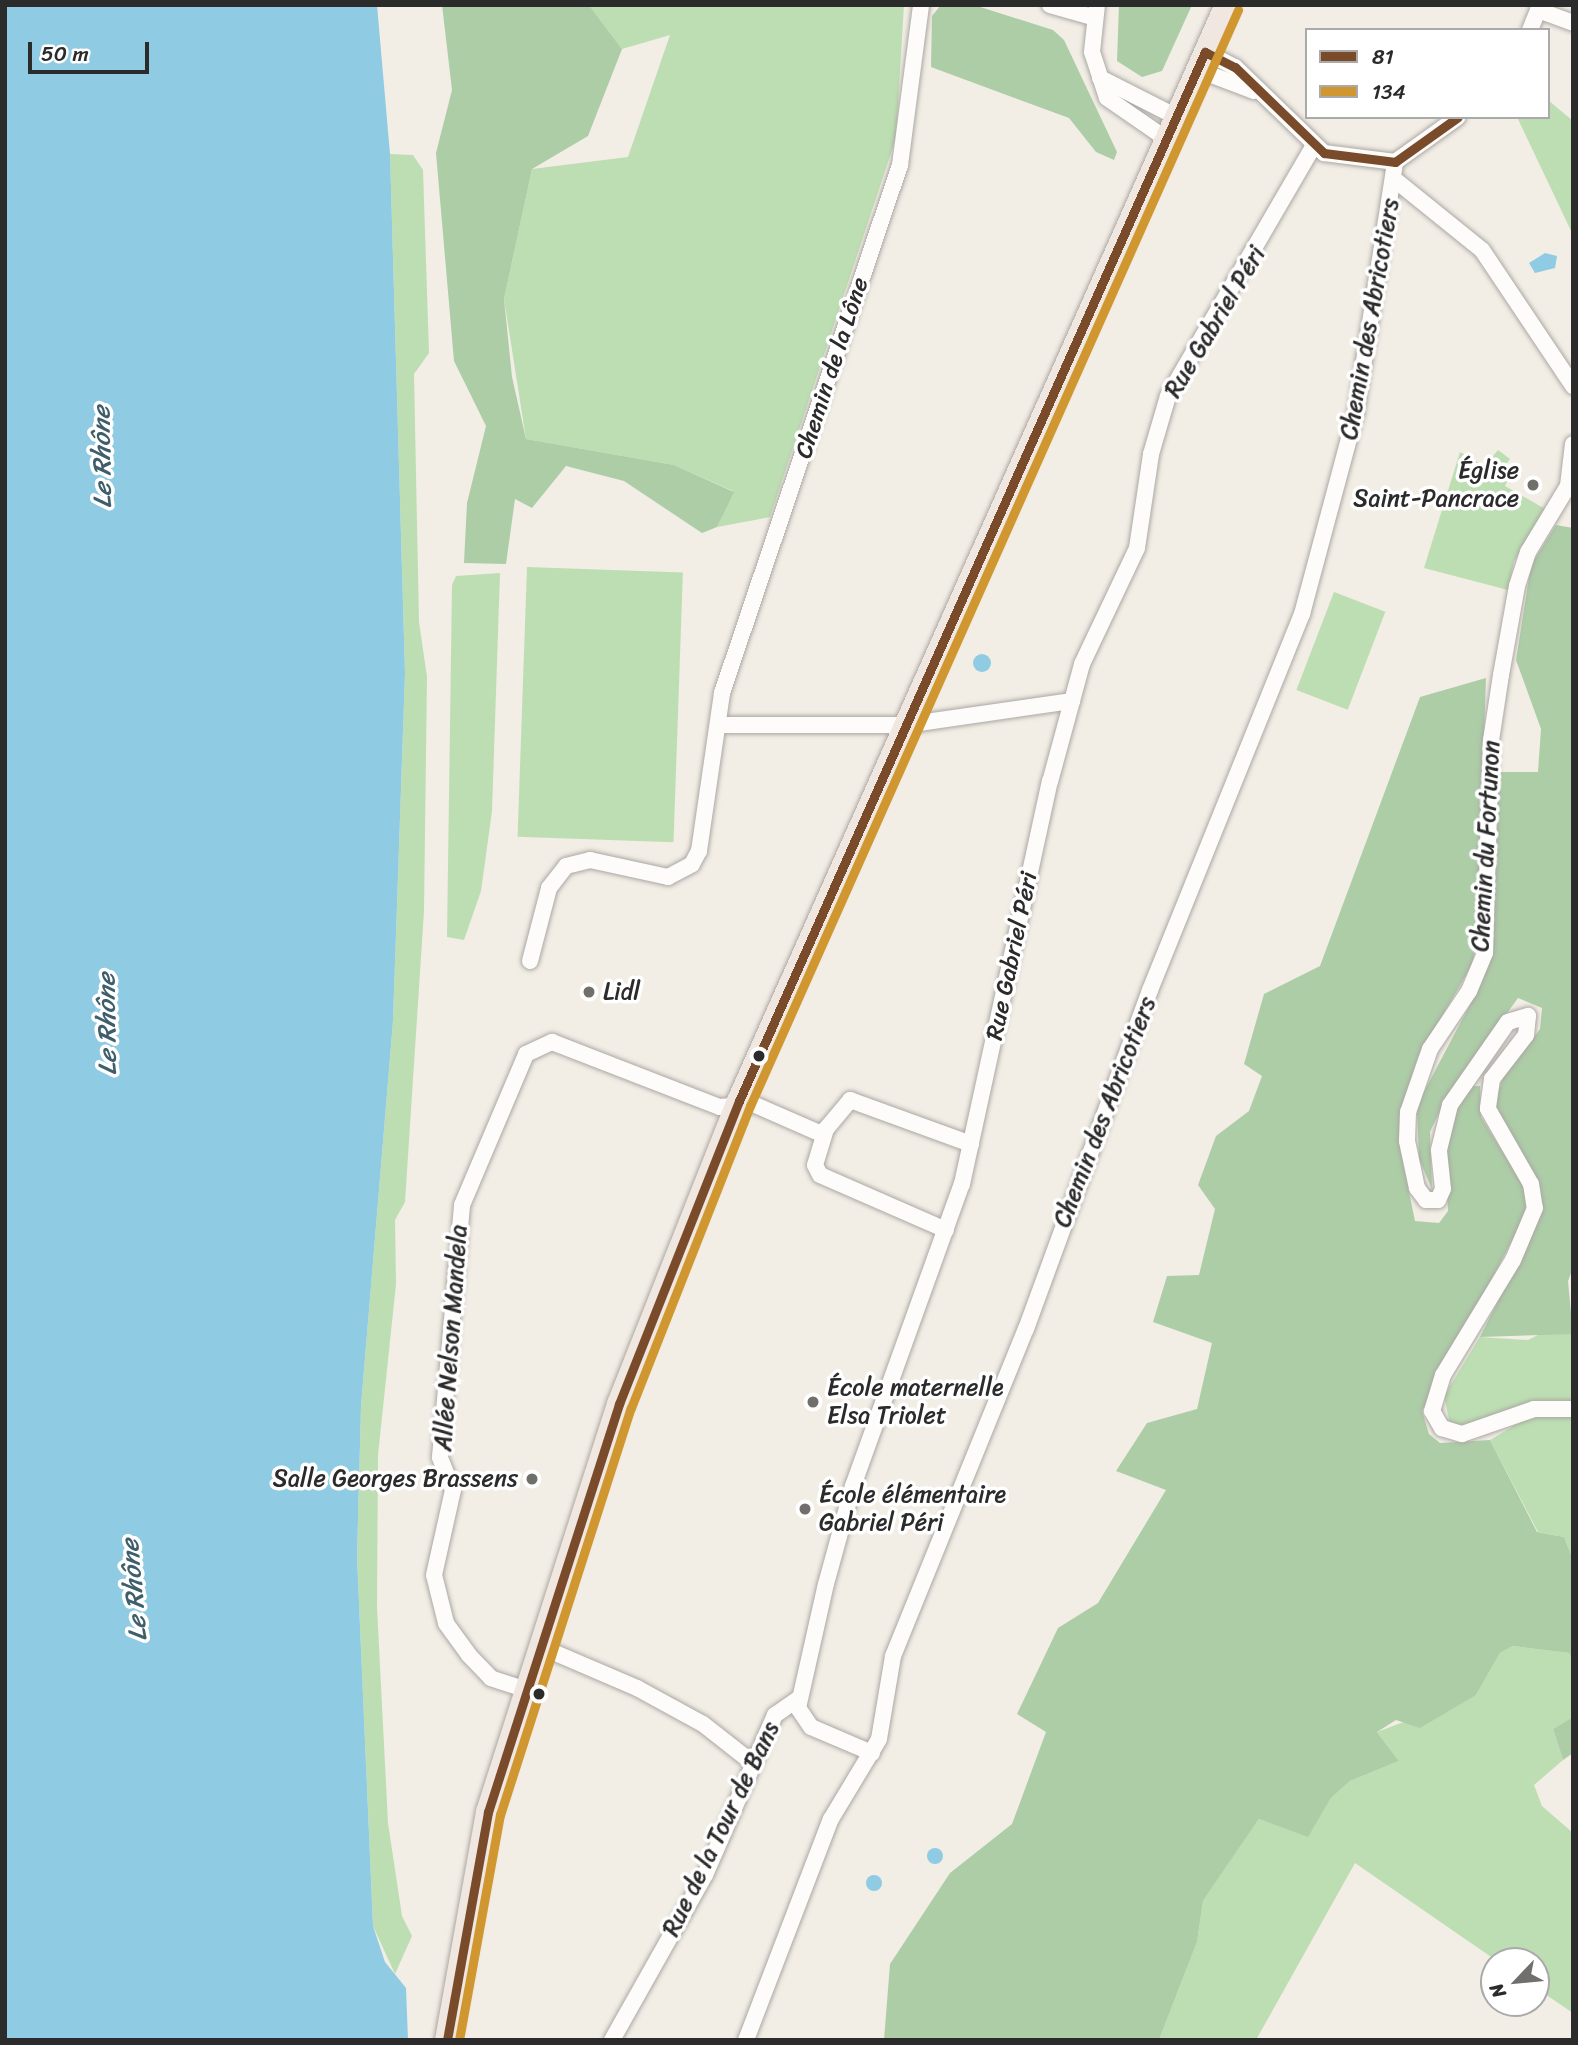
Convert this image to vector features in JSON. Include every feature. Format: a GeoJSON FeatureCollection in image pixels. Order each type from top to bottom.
{"type":"FeatureCollection","features":[{"type":"Feature","properties":{"kind":"main road"},"geometry":{"type":"LineString","coordinates":[[447,2040],[477,1857],[539,1646],[620,1404],[739,1101],[1170,127],[1227,5]]}},
{"type":"Feature","properties":{"kind":"street","name":"Chemin de la Lône"},"geometry":{"type":"LineString","coordinates":[[530,961],[549,888],[566,866],[590,860],[668,877],[692,864],[722,693],[900,165],[921,5]]}},
{"type":"Feature","properties":{"kind":"street"},"geometry":{"type":"LineString","coordinates":[[1050,5],[1095,11],[1098,76],[1124,113],[1170,127]]}},
{"type":"Feature","properties":{"kind":"street"},"geometry":{"type":"LineString","coordinates":[[1531,28],[1539,8],[1573,23]]}},
{"type":"Feature","properties":{"kind":"street"},"geometry":{"type":"LineString","coordinates":[[1201,61],[1254,92],[1313,147],[1334,155],[1363,157],[1394,171],[1482,250],[1573,386]]}},
{"type":"Feature","properties":{"kind":"street"},"geometry":{"type":"LineString","coordinates":[[1098,76],[1170,127]]}},
{"type":"Feature","properties":{"kind":"street"},"geometry":{"type":"LineString","coordinates":[[1394,171],[1456,119]]}},
{"type":"Feature","properties":{"kind":"street","name":"Rue Gabriel Péri"},"geometry":{"type":"LineString","coordinates":[[798,1699],[853,1486],[946,1230],[971,1144],[1072,701],[1082,664],[1137,548],[1151,454],[1168,396],[1313,147]]}},
{"type":"Feature","properties":{"kind":"street","name":"Chemin des Abricotiers"},"geometry":{"type":"LineString","coordinates":[[746,2040],[831,1819],[872,1753],[892,1656],[1027,1329],[1150,990],[1302,614],[1356,412],[1394,171]]}},
{"type":"Feature","properties":{"kind":"street","name":"Chemin du Fortunon"},"geometry":{"type":"LineString","coordinates":[[1573,444],[1568,486],[1528,552],[1517,586],[1501,675],[1491,740],[1485,953],[1469,991],[1430,1049],[1408,1112],[1407,1141],[1418,1188],[1426,1200],[1438,1200],[1443,1189],[1439,1150],[1450,1105],[1508,1022],[1528,1016],[1527,1035],[1492,1079],[1488,1109],[1531,1184],[1535,1208],[1513,1260],[1443,1375],[1432,1410],[1441,1429],[1462,1434],[1534,1409],[1573,1409]]}},
{"type":"Feature","properties":{"kind":"street"},"geometry":{"type":"LineString","coordinates":[[718,725],[905,725],[1072,701]]}},
{"type":"Feature","properties":{"kind":"street","name":"Allée Nelson Mandela"},"geometry":{"type":"LineString","coordinates":[[527,1690],[491,1678],[468,1656],[446,1623],[435,1575],[453,1490],[440,1457],[452,1262],[462,1205],[526,1054],[540,1042],[720,1107],[739,1101]]}},
{"type":"Feature","properties":{"kind":"street"},"geometry":{"type":"LineString","coordinates":[[946,1230],[820,1175],[815,1165],[824,1135],[850,1100],[971,1144]]}},
{"type":"Feature","properties":{"kind":"street"},"geometry":{"type":"LineString","coordinates":[[739,1101],[824,1135]]}},
{"type":"Feature","properties":{"kind":"street"},"geometry":{"type":"LineString","coordinates":[[539,1646],[704,1724],[754,1764]]}},
{"type":"Feature","properties":{"kind":"street"},"geometry":{"type":"LineString","coordinates":[[798,1699],[811,1727],[872,1753]]}},
{"type":"Feature","properties":{"kind":"street","name":"Rue de la Tour de Bans"},"geometry":{"type":"LineString","coordinates":[[611,2040],[705,1875],[775,1715],[798,1699]]}},
{"type":"Feature","properties":{"kind":"green space"},"geometry":{"type":"Polygon","coordinates":[[[442,5],[589,5],[622,49],[588,136],[532,169],[504,299],[512,377],[526,439],[674,465],[734,492],[717,527],[702,533],[624,481],[566,466],[532,508],[515,499],[506,564],[464,563],[467,503],[486,426],[454,361],[436,153],[452,90],[442,5]]]}},
{"type":"Feature","properties":{"kind":"green space"},"geometry":{"type":"Polygon","coordinates":[[[589,5],[904,5],[896,138],[770,517],[717,527],[733,491],[674,465],[526,439],[504,299],[532,169],[628,157],[670,35],[622,49],[589,5]]]}},
{"type":"Feature","properties":{"kind":"green space"},"geometry":{"type":"Polygon","coordinates":[[[941,5],[974,5],[1053,30],[1064,40],[1117,152],[1114,160],[1096,152],[1069,118],[931,67],[932,16],[941,5]]]}},
{"type":"Feature","properties":{"kind":"green space"},"geometry":{"type":"Polygon","coordinates":[[[1119,5],[1192,5],[1162,71],[1142,77],[1117,61],[1119,5]]]}},
{"type":"Feature","properties":{"kind":"green space"},"geometry":{"type":"Polygon","coordinates":[[[1550,102],[1573,121],[1573,235],[1518,119],[1550,119],[1550,102]]]}},
{"type":"Feature","properties":{"kind":"green space"},"geometry":{"type":"Polygon","coordinates":[[[390,154],[413,155],[423,170],[429,353],[414,374],[419,622],[427,677],[424,911],[405,1202],[395,1220],[396,1284],[378,1455],[377,1607],[388,1823],[402,1916],[412,1936],[395,1974],[373,1926],[357,1557],[361,1406],[393,1021],[405,673],[390,154]]]}},
{"type":"Feature","properties":{"kind":"green space"},"geometry":{"type":"Polygon","coordinates":[[[1498,450],[1510,459],[1500,472],[1509,477],[1505,486],[1547,510],[1514,561],[1508,590],[1424,568],[1460,452],[1485,466],[1498,450]]]}},
{"type":"Feature","properties":{"kind":"green space"},"geometry":{"type":"Polygon","coordinates":[[[1556,525],[1573,528],[1573,1268],[1568,1281],[1573,1334],[1480,1337],[1541,1215],[1541,1199],[1499,1123],[1495,1102],[1503,1077],[1540,1029],[1542,1008],[1518,998],[1446,1098],[1430,1132],[1432,1189],[1419,1159],[1417,1105],[1482,982],[1490,951],[1493,772],[1538,772],[1541,729],[1516,660],[1531,565],[1556,525]]]}},
{"type":"Feature","properties":{"kind":"green space"},"geometry":{"type":"Polygon","coordinates":[[[527,567],[683,572],[673,842],[518,837],[527,567]]]}},
{"type":"Feature","properties":{"kind":"green space"},"geometry":{"type":"Polygon","coordinates":[[[500,573],[492,811],[481,891],[464,940],[447,937],[452,585],[456,576],[500,573]]]}},
{"type":"Feature","properties":{"kind":"green space"},"geometry":{"type":"Polygon","coordinates":[[[1334,592],[1385,612],[1348,710],[1296,690],[1334,592]]]}},
{"type":"Feature","properties":{"kind":"green space"},"geometry":{"type":"Polygon","coordinates":[[[1486,678],[1477,942],[1472,965],[1418,1057],[1401,1111],[1399,1143],[1415,1221],[1439,1223],[1448,1211],[1445,1150],[1453,1110],[1468,1086],[1480,1086],[1481,1117],[1525,1188],[1526,1214],[1422,1411],[1429,1434],[1440,1443],[1490,1440],[1537,1532],[1564,1537],[1573,1559],[1573,1661],[1569,1653],[1513,1646],[1500,1653],[1476,1695],[1420,1728],[1396,1720],[1377,1732],[1399,1761],[1350,1781],[1331,1798],[1308,1837],[1259,1819],[1203,1901],[1197,1942],[1159,2040],[884,2040],[890,1964],[950,1873],[1012,1824],[1046,1732],[1017,1714],[1058,1628],[1098,1603],[1166,1490],[1116,1471],[1147,1423],[1197,1409],[1212,1343],[1153,1322],[1167,1276],[1199,1275],[1215,1209],[1198,1185],[1216,1136],[1249,1111],[1262,1076],[1244,1064],[1264,994],[1320,966],[1420,697],[1486,678]]]}},
{"type":"Feature","properties":{"kind":"green space"},"geometry":{"type":"Polygon","coordinates":[[[1544,1332],[1573,1334],[1573,1402],[1462,1427],[1450,1424],[1444,1396],[1480,1337],[1528,1340],[1544,1332]]]}},
{"type":"Feature","properties":{"kind":"green space"},"geometry":{"type":"Polygon","coordinates":[[[1573,1414],[1573,1559],[1564,1537],[1538,1532],[1490,1440],[1527,1418],[1573,1414]]]}},
{"type":"Feature","properties":{"kind":"green space"},"geometry":{"type":"Polygon","coordinates":[[[1513,1646],[1569,1653],[1573,1661],[1573,1717],[1553,1729],[1563,1760],[1534,1785],[1542,1806],[1573,1833],[1573,2013],[1550,1997],[1550,1947],[1480,1947],[1480,1949],[1355,1863],[1256,2040],[1159,2040],[1197,1942],[1203,1901],[1259,1819],[1308,1836],[1331,1798],[1350,1781],[1399,1761],[1377,1732],[1476,1695],[1500,1653],[1513,1646]]]}},
{"type":"Feature","properties":{"kind":"green space"},"geometry":{"type":"Polygon","coordinates":[[[1573,1717],[1573,1753],[1563,1760],[1553,1729],[1573,1717]]]}},
{"type":"Feature","properties":{"kind":"water","name":"Le Rhône"},"geometry":{"type":"Polygon","coordinates":[[[5,5],[377,5],[390,154],[405,673],[393,1021],[361,1406],[357,1557],[373,1926],[385,1962],[406,1988],[408,2040],[5,2040],[5,5]]]}},
{"type":"Feature","properties":{"kind":"water"},"geometry":{"type":"Polygon","coordinates":[[[1545,253],[1557,256],[1555,268],[1535,273],[1529,263],[1545,253]]]}},
{"type":"Feature","properties":{"kind":"water"},"geometry":{"type":"Polygon","coordinates":[[[982,654],[988,657],[991,663],[988,669],[982,672],[976,669],[973,663],[976,657],[982,654]]]}},
{"type":"Feature","properties":{"kind":"water"},"geometry":{"type":"Polygon","coordinates":[[[935,1848],[943,1856],[935,1864],[927,1856],[935,1848]]]}},
{"type":"Feature","properties":{"kind":"water"},"geometry":{"type":"Polygon","coordinates":[[[874,1875],[880,1877],[880,1889],[874,1891],[868,1889],[866,1883],[868,1877],[874,1875]]]}},
{"type":"Feature","properties":{"kind":"transit line","name":"134"},"geometry":{"type":"LineString","coordinates":[[459,2040],[500,1815],[631,1408],[750,1106],[1238,10]]}},
{"type":"Feature","properties":{"kind":"transit line","name":"81"},"geometry":{"type":"LineString","coordinates":[[447,2040],[488,1812],[619,1404],[739,1101],[1205,52],[1235,67],[1324,153],[1395,162],[1455,119]]}},
{"type":"Feature","properties":{"kind":"place","name":"Église Saint-Pancrace"},"geometry":{"type":"Point","coordinates":[1533,485]}},
{"type":"Feature","properties":{"kind":"place","name":"Lidl"},"geometry":{"type":"Point","coordinates":[589,992]}},
{"type":"Feature","properties":{"kind":"place","name":"École maternelle Elsa Triolet"},"geometry":{"type":"Point","coordinates":[813,1402]}},
{"type":"Feature","properties":{"kind":"place","name":"Salle Georges Brassens"},"geometry":{"type":"Point","coordinates":[532,1479]}},
{"type":"Feature","properties":{"kind":"place","name":"École élémentaire Gabriel Péri"},"geometry":{"type":"Point","coordinates":[805,1509]}}]}
